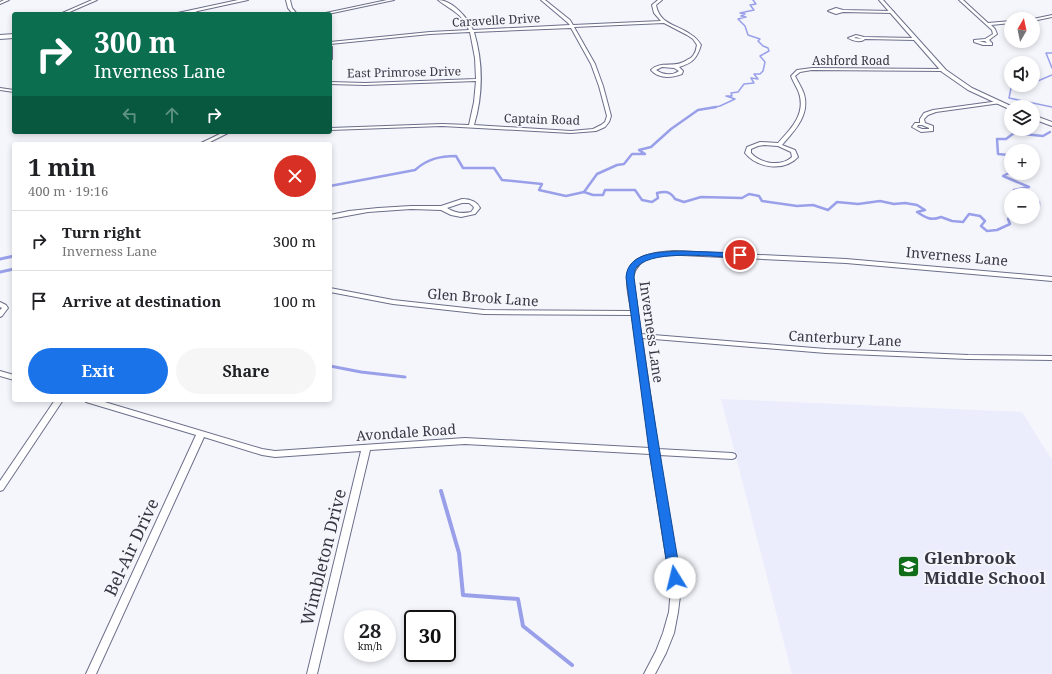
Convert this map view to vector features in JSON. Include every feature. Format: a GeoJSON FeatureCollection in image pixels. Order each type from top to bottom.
{"type":"FeatureCollection","features":[{"type":"Feature","properties":{"kind":"main road"},"geometry":{"type":"LineString","coordinates":[[187,12],[244,0]]}},
{"type":"Feature","properties":{"kind":"main road"},"geometry":{"type":"LineString","coordinates":[[0,37],[12,36]]}},
{"type":"Feature","properties":{"kind":"street"},"geometry":{"type":"LineString","coordinates":[[0,2],[7,0]]}},
{"type":"Feature","properties":{"kind":"street"},"geometry":{"type":"LineString","coordinates":[[67,12],[95,0]]}},
{"type":"Feature","properties":{"kind":"street"},"geometry":{"type":"LineString","coordinates":[[288,0],[290,8],[293,12]]}},
{"type":"Feature","properties":{"kind":"street"},"geometry":{"type":"LineString","coordinates":[[332,12],[392,0]]}},
{"type":"Feature","properties":{"kind":"street"},"geometry":{"type":"LineString","coordinates":[[440,0],[465,19],[471,31],[477,59],[478,80],[477,105],[471,126]]}},
{"type":"Feature","properties":{"kind":"street","name":"Captain Road"},"geometry":{"type":"LineString","coordinates":[[332,129],[407,125],[471,126],[571,132],[594,130],[600,127],[607,122],[609,116],[593,64],[573,26],[564,15],[543,0]]}},
{"type":"Feature","properties":{"kind":"street"},"geometry":{"type":"LineString","coordinates":[[660,0],[655,4],[654,10],[657,15],[664,22],[690,34],[695,38],[699,45],[698,52],[693,58],[676,67],[663,66],[657,67],[653,70],[660,74],[671,76],[681,72],[680,69],[676,67]]}},
{"type":"Feature","properties":{"kind":"street"},"geometry":{"type":"LineString","coordinates":[[881,0],[943,70],[966,86],[1004,104]]}},
{"type":"Feature","properties":{"kind":"street"},"geometry":{"type":"LineString","coordinates":[[962,0],[988,24],[995,33],[986,40]]}},
{"type":"Feature","properties":{"kind":"street"},"geometry":{"type":"LineString","coordinates":[[842,11],[892,12]]}},
{"type":"Feature","properties":{"kind":"street"},"geometry":{"type":"LineString","coordinates":[[1040,19],[1052,16]]}},
{"type":"Feature","properties":{"kind":"street","name":"Caravelle Drive"},"geometry":{"type":"LineString","coordinates":[[332,43],[404,35],[664,22]]}},
{"type":"Feature","properties":{"kind":"street"},"geometry":{"type":"LineString","coordinates":[[988,24],[1004,23]]}},
{"type":"Feature","properties":{"kind":"street"},"geometry":{"type":"LineString","coordinates":[[864,38],[915,39]]}},
{"type":"Feature","properties":{"kind":"street","name":"Ashford Road"},"geometry":{"type":"LineString","coordinates":[[779,145],[794,128],[803,113],[802,97],[793,76],[799,71],[812,69],[943,70]]}},
{"type":"Feature","properties":{"kind":"street","name":"East Primrose Drive"},"geometry":{"type":"LineString","coordinates":[[332,83],[366,84],[478,80]]}},
{"type":"Feature","properties":{"kind":"street"},"geometry":{"type":"LineString","coordinates":[[8,90],[12,88]]}},
{"type":"Feature","properties":{"kind":"street"},"geometry":{"type":"LineString","coordinates":[[0,89],[12,91]]}},
{"type":"Feature","properties":{"kind":"street"},"geometry":{"type":"LineString","coordinates":[[923,124],[923,116],[935,111],[999,102]]}},
{"type":"Feature","properties":{"kind":"street"},"geometry":{"type":"LineString","coordinates":[[1040,120],[1052,124]]}},
{"type":"Feature","properties":{"kind":"street"},"geometry":{"type":"LineString","coordinates":[[206,142],[224,134]]}},
{"type":"Feature","properties":{"kind":"street"},"geometry":{"type":"LineString","coordinates":[[768,143],[779,145],[793,151],[795,157],[794,159],[786,163],[768,163],[752,158],[748,152],[749,148],[757,144],[768,143]]}},
{"type":"Feature","properties":{"kind":"street"},"geometry":{"type":"LineString","coordinates":[[332,217],[354,212],[392,208],[443,208],[456,202],[467,201],[475,203],[477,208],[473,213],[463,215],[451,213],[443,208]]}},
{"type":"Feature","properties":{"kind":"street","name":"Inverness Lane"},"geometry":{"type":"LineString","coordinates":[[649,674],[658,659],[671,629],[675,608],[676,588],[654,451],[638,336],[630,277],[632,267],[645,258],[665,253],[846,260],[1052,279]]}},
{"type":"Feature","properties":{"kind":"street","name":"Glen Brook Lane"},"geometry":{"type":"LineString","coordinates":[[332,290],[393,302],[484,312],[635,314]]}},
{"type":"Feature","properties":{"kind":"street"},"geometry":{"type":"LineString","coordinates":[[0,304],[6,308],[0,314]]}},
{"type":"Feature","properties":{"kind":"street","name":"Canterbury Lane"},"geometry":{"type":"LineString","coordinates":[[638,336],[826,352],[968,357],[1052,358]]}},
{"type":"Feature","properties":{"kind":"street"},"geometry":{"type":"LineString","coordinates":[[0,373],[12,377]]}},
{"type":"Feature","properties":{"kind":"street"},"geometry":{"type":"LineString","coordinates":[[0,488],[58,402]]}},
{"type":"Feature","properties":{"kind":"street","name":"Avondale Road"},"geometry":{"type":"LineString","coordinates":[[96,402],[262,452],[275,454],[472,441],[732,456]]}},
{"type":"Feature","properties":{"kind":"street","name":"Bel-Air Drive"},"geometry":{"type":"LineString","coordinates":[[91,674],[201,434]]}},
{"type":"Feature","properties":{"kind":"street","name":"Wimbleton Drive"},"geometry":{"type":"LineString","coordinates":[[312,674],[366,448]]}},
{"type":"Feature","properties":{"kind":"shaded area","name":"Glenbrook Middle School"},"geometry":{"type":"Polygon","coordinates":[[[721,399],[1022,412],[1052,460],[1052,674],[792,674],[721,399]]]}},
{"type":"Feature","properties":{"kind":"waterway"},"geometry":{"type":"LineString","coordinates":[[714,107],[735,99],[726,96],[732,96],[731,93],[738,92],[744,84],[754,83],[751,78],[758,79],[754,74],[760,74],[763,71],[765,62],[760,56],[769,51],[768,48],[763,46],[758,41],[760,39],[748,35],[745,26],[738,19],[746,17],[741,16],[745,14],[740,13],[754,10],[750,5],[756,4],[753,0]]}},
{"type":"Feature","properties":{"kind":"waterway"},"geometry":{"type":"LineString","coordinates":[[1052,53],[1046,53],[1052,68]]}},
{"type":"Feature","properties":{"kind":"waterway"},"geometry":{"type":"LineString","coordinates":[[1040,80],[1052,75]]}},
{"type":"Feature","properties":{"kind":"waterway"},"geometry":{"type":"LineString","coordinates":[[1010,92],[1009,98],[1052,107]]}},
{"type":"Feature","properties":{"kind":"waterway"},"geometry":{"type":"LineString","coordinates":[[584,192],[597,174],[617,165],[624,164],[632,154],[645,154],[639,150],[651,147],[671,129],[698,110],[714,107]]}},
{"type":"Feature","properties":{"kind":"waterway"},"geometry":{"type":"LineString","coordinates":[[1004,155],[998,154],[997,139],[1006,139],[1014,133],[1043,136],[1050,132]]}},
{"type":"Feature","properties":{"kind":"waterway"},"geometry":{"type":"LineString","coordinates":[[332,186],[415,170],[424,163],[434,159],[456,156],[463,168],[494,168],[502,180],[542,184],[539,190],[566,196],[584,192]]}},
{"type":"Feature","properties":{"kind":"waterway"},"geometry":{"type":"LineString","coordinates":[[1012,180],[1029,187],[1024,188]]}},
{"type":"Feature","properties":{"kind":"waterway"},"geometry":{"type":"LineString","coordinates":[[584,192],[593,195],[603,195],[605,190],[635,190],[642,200],[652,202],[658,198],[657,193],[665,192],[671,194],[675,199],[684,202],[701,197],[742,198],[749,194],[759,196],[762,201],[797,206],[813,205],[828,210],[837,202],[858,204],[880,201],[894,204],[905,203],[917,205],[925,210],[917,212],[931,219],[941,217],[952,221],[963,222],[969,214],[980,216],[985,221],[981,226],[987,231],[997,230],[1010,224]]}},
{"type":"Feature","properties":{"kind":"waterway"},"geometry":{"type":"LineString","coordinates":[[0,259],[12,256]]}},
{"type":"Feature","properties":{"kind":"waterway"},"geometry":{"type":"LineString","coordinates":[[0,272],[12,269]]}},
{"type":"Feature","properties":{"kind":"waterway"},"geometry":{"type":"LineString","coordinates":[[332,366],[361,372],[405,377]]}},
{"type":"Feature","properties":{"kind":"waterway"},"geometry":{"type":"LineString","coordinates":[[441,491],[459,553],[463,595],[518,599],[523,626],[572,665]]}},
{"type":"Feature","properties":{"kind":"place","name":"Glenbrook Middle School"},"geometry":{"type":"Point","coordinates":[908,567]}},
{"type":"Feature","properties":{"kind":"route"},"geometry":{"type":"LineString","coordinates":[[675,578],[654,451],[630,277],[631,270],[634,265],[642,260],[657,254],[682,253],[740,255]]}}]}
